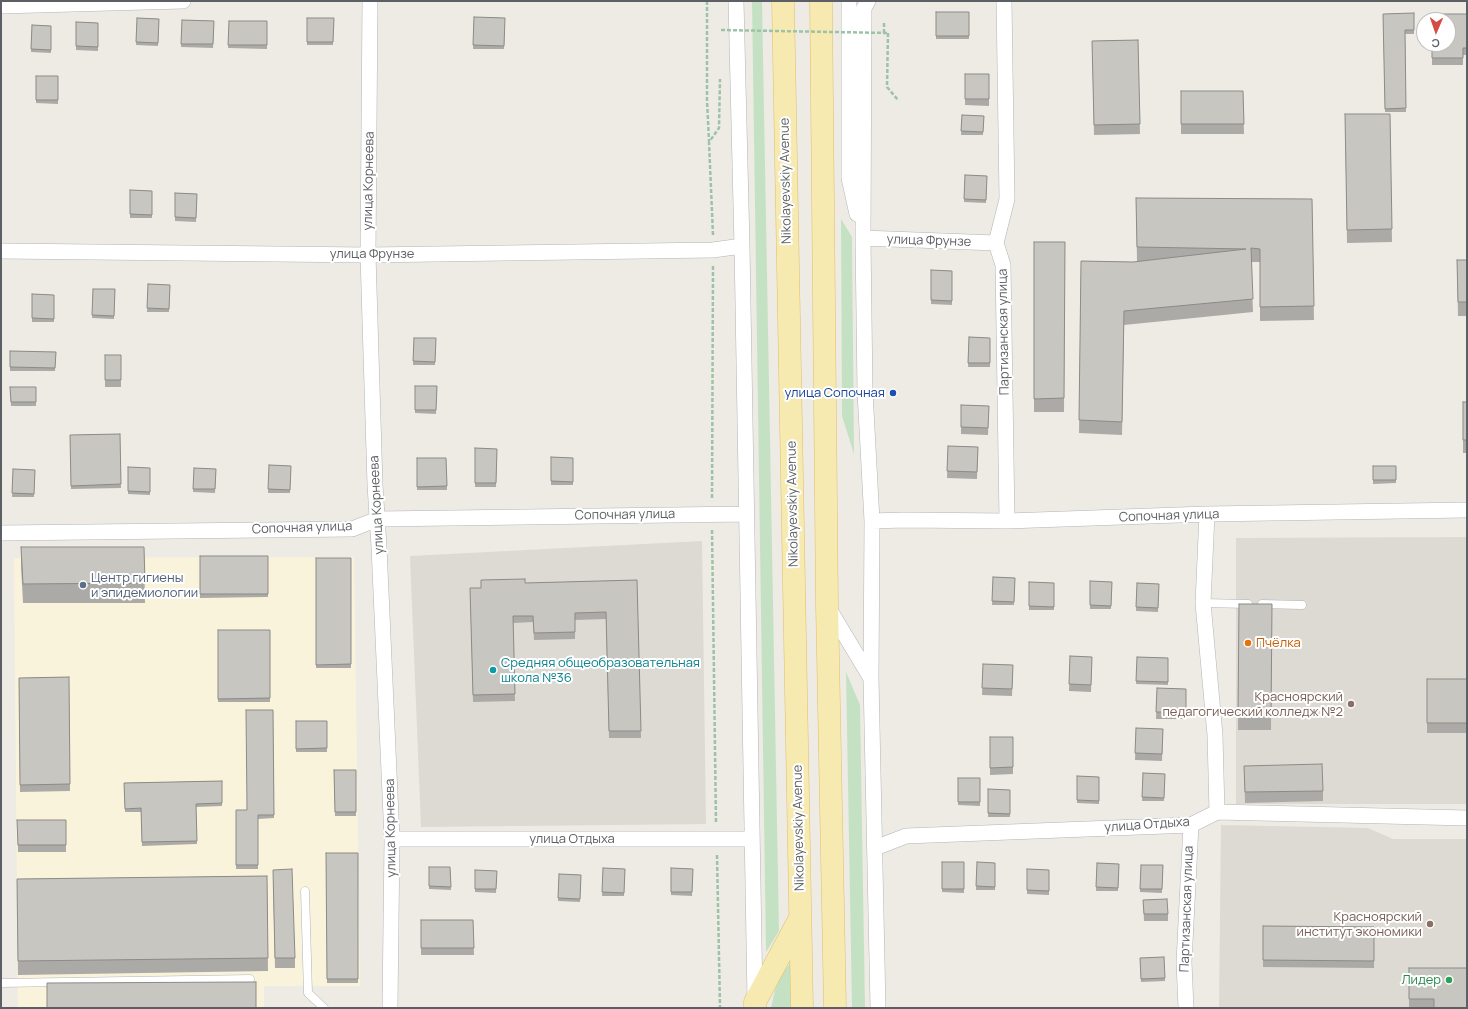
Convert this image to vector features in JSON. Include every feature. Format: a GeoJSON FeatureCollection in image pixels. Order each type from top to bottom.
{"type":"FeatureCollection","features":[{"type":"Feature","properties":{"kind":"main road","name":"Nikolayevskiy Avenue"},"geometry":{"type":"LineString","coordinates":[[783,1],[802,1008]]}},
{"type":"Feature","properties":{"kind":"main road"},"geometry":{"type":"LineString","coordinates":[[821,1],[827,605],[835,1008]]}},
{"type":"Feature","properties":{"kind":"main road"},"geometry":{"type":"LineString","coordinates":[[755,1005],[801,916]]}},
{"type":"Feature","properties":{"kind":"street"},"geometry":{"type":"LineString","coordinates":[[1,6],[182,1]]}},
{"type":"Feature","properties":{"kind":"street","name":"улица Корнеева"},"geometry":{"type":"LineString","coordinates":[[370,1],[368,255],[375,485],[378,519],[392,839],[390,1008]]}},
{"type":"Feature","properties":{"kind":"street"},"geometry":{"type":"LineString","coordinates":[[736,1],[742,246],[755,1005]]}},
{"type":"Feature","properties":{"kind":"street"},"geometry":{"type":"LineString","coordinates":[[849,1],[849,178],[863,238]]}},
{"type":"Feature","properties":{"kind":"street"},"geometry":{"type":"LineString","coordinates":[[868,1],[864,8],[863,238],[865,392],[872,521],[871,678],[878,1008]]}},
{"type":"Feature","properties":{"kind":"street"},"geometry":{"type":"LineString","coordinates":[[996,243],[1007,199],[1004,1]]}},
{"type":"Feature","properties":{"kind":"street","name":"улица Фрунзе"},"geometry":{"type":"LineString","coordinates":[[863,238],[996,243]]}},
{"type":"Feature","properties":{"kind":"street","name":"Партизанская улица"},"geometry":{"type":"LineString","coordinates":[[996,243],[1003,266],[1007,521]]}},
{"type":"Feature","properties":{"kind":"street","name":"улица Фрунзе"},"geometry":{"type":"LineString","coordinates":[[1,251],[368,255],[713,250],[742,246]]}},
{"type":"Feature","properties":{"kind":"street","name":"Сопочная улица"},"geometry":{"type":"LineString","coordinates":[[872,521],[1007,521],[1207,514],[1467,510]]}},
{"type":"Feature","properties":{"kind":"street","name":"Сопочная улица"},"geometry":{"type":"LineString","coordinates":[[1,533],[352,529],[378,519],[746,514]]}},
{"type":"Feature","properties":{"kind":"street"},"geometry":{"type":"LineString","coordinates":[[1207,514],[1203,603],[1215,735],[1217,812]]}},
{"type":"Feature","properties":{"kind":"street"},"geometry":{"type":"LineString","coordinates":[[827,605],[871,678]]}},
{"type":"Feature","properties":{"kind":"street"},"geometry":{"type":"LineString","coordinates":[[1191,825],[1217,812],[1467,818]]}},
{"type":"Feature","properties":{"kind":"street","name":"Партизанская улица"},"geometry":{"type":"LineString","coordinates":[[1186,1008],[1184,962],[1191,825]]}},
{"type":"Feature","properties":{"kind":"street","name":"улица Отдыха"},"geometry":{"type":"LineString","coordinates":[[875,848],[906,836],[1191,825]]}},
{"type":"Feature","properties":{"kind":"street","name":"улица Отдыха"},"geometry":{"type":"LineString","coordinates":[[392,839],[752,839]]}},
{"type":"Feature","properties":{"kind":"lane"},"geometry":{"type":"LineString","coordinates":[[1203,603],[1302,605]]}},
{"type":"Feature","properties":{"kind":"lane"},"geometry":{"type":"LineString","coordinates":[[305,891],[308,993],[324,1008]]}},
{"type":"Feature","properties":{"kind":"lane"},"geometry":{"type":"LineString","coordinates":[[1,983],[250,979]]}},
{"type":"Feature","properties":{"kind":"path"},"geometry":{"type":"LineString","coordinates":[[707,1],[707,100],[713,235]]}},
{"type":"Feature","properties":{"kind":"path"},"geometry":{"type":"LineString","coordinates":[[884,23],[884,33]]}},
{"type":"Feature","properties":{"kind":"path"},"geometry":{"type":"LineString","coordinates":[[721,30],[888,33],[887,87],[898,100]]}},
{"type":"Feature","properties":{"kind":"path"},"geometry":{"type":"LineString","coordinates":[[709,142],[719,128]]}},
{"type":"Feature","properties":{"kind":"path"},"geometry":{"type":"LineString","coordinates":[[712,500],[713,263]]}},
{"type":"Feature","properties":{"kind":"path"},"geometry":{"type":"LineString","coordinates":[[712,528],[716,828]]}},
{"type":"Feature","properties":{"kind":"path"},"geometry":{"type":"LineString","coordinates":[[717,849],[720,1008]]}},
{"type":"Feature","properties":{"kind":"shaded area","name":"Красноярский педагогический колледж №2"},"geometry":{"type":"Polygon","coordinates":[[[1467,537],[1467,804],[1236,804],[1236,538],[1467,537]]]}},
{"type":"Feature","properties":{"kind":"shaded area"},"geometry":{"type":"Polygon","coordinates":[[[702,541],[706,824],[421,827],[410,556],[702,541]]]}},
{"type":"Feature","properties":{"kind":"shaded area"},"geometry":{"type":"Polygon","coordinates":[[[354,557],[360,986],[264,986],[264,1008],[18,1008],[14,558],[354,557]]]}},
{"type":"Feature","properties":{"kind":"shaded area"},"geometry":{"type":"Polygon","coordinates":[[[1221,825],[1368,828],[1393,839],[1467,839],[1467,1008],[1219,1008],[1221,825]]]}},
{"type":"Feature","properties":{"kind":"green space"},"geometry":{"type":"Polygon","coordinates":[[[752,1],[762,1],[779,931],[766,952],[752,1]]]}},
{"type":"Feature","properties":{"kind":"green space"},"geometry":{"type":"Polygon","coordinates":[[[841,219],[852,237],[854,454],[842,416],[841,219]]]}},
{"type":"Feature","properties":{"kind":"green space"},"geometry":{"type":"Polygon","coordinates":[[[846,672],[860,705],[865,1008],[852,1008],[846,672]]]}},
{"type":"Feature","properties":{"kind":"green space"},"geometry":{"type":"Polygon","coordinates":[[[791,962],[791,1008],[771,1008],[777,981],[791,962]]]}},
{"type":"Feature","properties":{"kind":"building"},"geometry":{"type":"Polygon","coordinates":[[[936,12],[969,12],[969,36],[936,36],[936,12]]]}},
{"type":"Feature","properties":{"kind":"building"},"geometry":{"type":"Polygon","coordinates":[[[1414,13],[1414,30],[1405,30],[1406,108],[1385,109],[1383,14],[1414,13]]]}},
{"type":"Feature","properties":{"kind":"building"},"geometry":{"type":"Polygon","coordinates":[[[1456,14],[1467,14],[1467,48],[1463,48],[1463,58],[1432,58],[1432,52],[1456,52],[1456,14]]]}},
{"type":"Feature","properties":{"kind":"building"},"geometry":{"type":"Polygon","coordinates":[[[474,17],[505,18],[504,46],[473,45],[474,17]]]}},
{"type":"Feature","properties":{"kind":"building"},"geometry":{"type":"Polygon","coordinates":[[[137,18],[159,19],[158,43],[136,42],[137,18]]]}},
{"type":"Feature","properties":{"kind":"building"},"geometry":{"type":"Polygon","coordinates":[[[307,18],[334,18],[333,42],[307,42],[307,18]]]}},
{"type":"Feature","properties":{"kind":"building"},"geometry":{"type":"Polygon","coordinates":[[[182,20],[214,21],[213,44],[181,44],[182,20]]]}},
{"type":"Feature","properties":{"kind":"building"},"geometry":{"type":"Polygon","coordinates":[[[229,21],[267,21],[267,45],[228,45],[229,21]]]}},
{"type":"Feature","properties":{"kind":"building"},"geometry":{"type":"Polygon","coordinates":[[[76,22],[98,23],[98,47],[76,46],[76,22]]]}},
{"type":"Feature","properties":{"kind":"building"},"geometry":{"type":"Polygon","coordinates":[[[32,25],[51,26],[51,50],[31,49],[32,25]]]}},
{"type":"Feature","properties":{"kind":"building"},"geometry":{"type":"Polygon","coordinates":[[[1138,40],[1140,124],[1094,125],[1092,41],[1138,40]]]}},
{"type":"Feature","properties":{"kind":"building"},"geometry":{"type":"Polygon","coordinates":[[[965,74],[989,74],[989,99],[965,99],[965,74]]]}},
{"type":"Feature","properties":{"kind":"building"},"geometry":{"type":"Polygon","coordinates":[[[36,76],[58,76],[58,100],[36,100],[36,76]]]}},
{"type":"Feature","properties":{"kind":"building"},"geometry":{"type":"Polygon","coordinates":[[[1181,91],[1243,91],[1244,124],[1181,124],[1181,91]]]}},
{"type":"Feature","properties":{"kind":"building"},"geometry":{"type":"Polygon","coordinates":[[[1345,114],[1390,114],[1392,229],[1347,230],[1345,114]]]}},
{"type":"Feature","properties":{"kind":"building"},"geometry":{"type":"Polygon","coordinates":[[[962,115],[984,116],[983,132],[961,131],[962,115]]]}},
{"type":"Feature","properties":{"kind":"building"},"geometry":{"type":"Polygon","coordinates":[[[965,175],[987,176],[986,200],[964,199],[965,175]]]}},
{"type":"Feature","properties":{"kind":"building"},"geometry":{"type":"Polygon","coordinates":[[[130,190],[152,191],[152,215],[130,214],[130,190]]]}},
{"type":"Feature","properties":{"kind":"building"},"geometry":{"type":"Polygon","coordinates":[[[175,193],[197,194],[196,218],[175,217],[175,193]]]}},
{"type":"Feature","properties":{"kind":"building"},"geometry":{"type":"Polygon","coordinates":[[[1136,198],[1312,199],[1314,306],[1260,307],[1260,249],[1251,248],[1253,299],[1124,311],[1122,422],[1079,420],[1081,261],[1133,262],[1246,249],[1137,247],[1136,198]]]}},
{"type":"Feature","properties":{"kind":"building"},"geometry":{"type":"Polygon","coordinates":[[[1034,242],[1065,242],[1064,398],[1034,399],[1034,242]]]}},
{"type":"Feature","properties":{"kind":"building"},"geometry":{"type":"Polygon","coordinates":[[[1457,260],[1467,260],[1467,302],[1458,302],[1457,260]]]}},
{"type":"Feature","properties":{"kind":"building"},"geometry":{"type":"Polygon","coordinates":[[[931,270],[952,271],[952,301],[931,300],[931,270]]]}},
{"type":"Feature","properties":{"kind":"building"},"geometry":{"type":"Polygon","coordinates":[[[148,284],[170,285],[169,309],[147,308],[148,284]]]}},
{"type":"Feature","properties":{"kind":"building"},"geometry":{"type":"Polygon","coordinates":[[[93,289],[115,289],[114,316],[92,315],[93,289]]]}},
{"type":"Feature","properties":{"kind":"building"},"geometry":{"type":"Polygon","coordinates":[[[32,294],[54,295],[54,319],[32,318],[32,294]]]}},
{"type":"Feature","properties":{"kind":"building"},"geometry":{"type":"Polygon","coordinates":[[[969,337],[990,338],[990,363],[968,363],[969,337]]]}},
{"type":"Feature","properties":{"kind":"building"},"geometry":{"type":"Polygon","coordinates":[[[414,338],[436,338],[435,362],[413,361],[414,338]]]}},
{"type":"Feature","properties":{"kind":"building"},"geometry":{"type":"Polygon","coordinates":[[[10,351],[56,352],[55,368],[10,367],[10,351]]]}},
{"type":"Feature","properties":{"kind":"building"},"geometry":{"type":"Polygon","coordinates":[[[105,355],[121,355],[121,380],[105,380],[105,355]]]}},
{"type":"Feature","properties":{"kind":"building"},"geometry":{"type":"Polygon","coordinates":[[[415,386],[437,386],[436,410],[415,410],[415,386]]]}},
{"type":"Feature","properties":{"kind":"building"},"geometry":{"type":"Polygon","coordinates":[[[10,387],[36,387],[36,402],[11,402],[10,387]]]}},
{"type":"Feature","properties":{"kind":"building"},"geometry":{"type":"Polygon","coordinates":[[[1463,402],[1467,402],[1467,440],[1463,440],[1463,402]]]}},
{"type":"Feature","properties":{"kind":"building"},"geometry":{"type":"Polygon","coordinates":[[[961,405],[989,406],[988,428],[961,427],[961,405]]]}},
{"type":"Feature","properties":{"kind":"building"},"geometry":{"type":"Polygon","coordinates":[[[120,434],[121,484],[71,486],[70,435],[120,434]]]}},
{"type":"Feature","properties":{"kind":"building"},"geometry":{"type":"Polygon","coordinates":[[[948,446],[978,447],[977,472],[947,471],[948,446]]]}},
{"type":"Feature","properties":{"kind":"building"},"geometry":{"type":"Polygon","coordinates":[[[475,448],[497,449],[496,483],[475,483],[475,448]]]}},
{"type":"Feature","properties":{"kind":"building"},"geometry":{"type":"Polygon","coordinates":[[[551,457],[573,458],[573,482],[551,481],[551,457]]]}},
{"type":"Feature","properties":{"kind":"building"},"geometry":{"type":"Polygon","coordinates":[[[417,458],[446,458],[447,486],[417,487],[417,458]]]}},
{"type":"Feature","properties":{"kind":"building"},"geometry":{"type":"Polygon","coordinates":[[[269,465],[291,466],[290,490],[268,489],[269,465]]]}},
{"type":"Feature","properties":{"kind":"building"},"geometry":{"type":"Polygon","coordinates":[[[1373,466],[1396,466],[1396,480],[1373,480],[1373,466]]]}},
{"type":"Feature","properties":{"kind":"building"},"geometry":{"type":"Polygon","coordinates":[[[128,467],[150,468],[150,492],[128,491],[128,467]]]}},
{"type":"Feature","properties":{"kind":"building"},"geometry":{"type":"Polygon","coordinates":[[[194,468],[216,469],[215,489],[193,489],[194,468]]]}},
{"type":"Feature","properties":{"kind":"building"},"geometry":{"type":"Polygon","coordinates":[[[13,469],[35,470],[34,494],[12,493],[13,469]]]}},
{"type":"Feature","properties":{"kind":"building"},"geometry":{"type":"Polygon","coordinates":[[[21,547],[144,547],[145,583],[23,584],[21,547]]]}},
{"type":"Feature","properties":{"kind":"building"},"geometry":{"type":"Polygon","coordinates":[[[200,556],[268,556],[268,594],[200,594],[200,556]]]}},
{"type":"Feature","properties":{"kind":"building"},"geometry":{"type":"Polygon","coordinates":[[[316,558],[351,558],[351,664],[316,665],[316,558]]]}},
{"type":"Feature","properties":{"kind":"building"},"geometry":{"type":"Polygon","coordinates":[[[993,577],[1015,578],[1014,602],[992,601],[993,577]]]}},
{"type":"Feature","properties":{"kind":"building","name":"Средняя общеобразовательная школа №36"},"geometry":{"type":"Polygon","coordinates":[[[525,579],[525,583],[637,580],[641,731],[609,731],[606,612],[575,613],[575,632],[534,633],[533,616],[513,616],[515,694],[473,695],[470,588],[481,588],[481,580],[525,579]]]}},
{"type":"Feature","properties":{"kind":"building"},"geometry":{"type":"Polygon","coordinates":[[[1090,581],[1112,582],[1111,606],[1090,605],[1090,581]]]}},
{"type":"Feature","properties":{"kind":"building"},"geometry":{"type":"Polygon","coordinates":[[[1029,582],[1054,583],[1054,607],[1029,606],[1029,582]]]}},
{"type":"Feature","properties":{"kind":"building"},"geometry":{"type":"Polygon","coordinates":[[[1137,583],[1159,584],[1158,608],[1136,607],[1137,583]]]}},
{"type":"Feature","properties":{"kind":"building"},"geometry":{"type":"Polygon","coordinates":[[[1239,604],[1272,604],[1271,717],[1238,716],[1239,604]]]}},
{"type":"Feature","properties":{"kind":"building"},"geometry":{"type":"Polygon","coordinates":[[[218,630],[270,630],[270,698],[218,699],[218,630]]]}},
{"type":"Feature","properties":{"kind":"building"},"geometry":{"type":"Polygon","coordinates":[[[1070,656],[1092,657],[1091,685],[1069,684],[1070,656]]]}},
{"type":"Feature","properties":{"kind":"building"},"geometry":{"type":"Polygon","coordinates":[[[1137,657],[1168,658],[1168,682],[1136,681],[1137,657]]]}},
{"type":"Feature","properties":{"kind":"building"},"geometry":{"type":"Polygon","coordinates":[[[983,664],[1013,665],[1012,689],[982,688],[983,664]]]}},
{"type":"Feature","properties":{"kind":"building"},"geometry":{"type":"Polygon","coordinates":[[[69,677],[70,784],[20,785],[19,678],[69,677]]]}},
{"type":"Feature","properties":{"kind":"building"},"geometry":{"type":"Polygon","coordinates":[[[1427,679],[1467,679],[1467,723],[1427,723],[1427,679]]]}},
{"type":"Feature","properties":{"kind":"building"},"geometry":{"type":"Polygon","coordinates":[[[1157,688],[1186,689],[1186,712],[1156,712],[1157,688]]]}},
{"type":"Feature","properties":{"kind":"building"},"geometry":{"type":"Polygon","coordinates":[[[246,710],[273,710],[274,815],[258,815],[258,865],[236,865],[236,810],[247,810],[246,710]]]}},
{"type":"Feature","properties":{"kind":"building"},"geometry":{"type":"Polygon","coordinates":[[[296,721],[327,721],[327,748],[296,749],[296,721]]]}},
{"type":"Feature","properties":{"kind":"building"},"geometry":{"type":"Polygon","coordinates":[[[1136,728],[1163,729],[1162,754],[1135,753],[1136,728]]]}},
{"type":"Feature","properties":{"kind":"building"},"geometry":{"type":"Polygon","coordinates":[[[990,737],[1013,737],[1013,767],[990,768],[990,737]]]}},
{"type":"Feature","properties":{"kind":"building"},"geometry":{"type":"Polygon","coordinates":[[[1322,764],[1323,791],[1245,792],[1244,766],[1322,764]]]}},
{"type":"Feature","properties":{"kind":"building"},"geometry":{"type":"Polygon","coordinates":[[[334,770],[356,770],[356,812],[335,812],[334,770]]]}},
{"type":"Feature","properties":{"kind":"building"},"geometry":{"type":"Polygon","coordinates":[[[1143,773],[1165,774],[1164,798],[1142,797],[1143,773]]]}},
{"type":"Feature","properties":{"kind":"building"},"geometry":{"type":"Polygon","coordinates":[[[1077,776],[1099,777],[1099,801],[1077,800],[1077,776]]]}},
{"type":"Feature","properties":{"kind":"building"},"geometry":{"type":"Polygon","coordinates":[[[958,778],[980,778],[980,802],[958,802],[958,778]]]}},
{"type":"Feature","properties":{"kind":"building"},"geometry":{"type":"Polygon","coordinates":[[[222,781],[222,803],[196,804],[197,841],[142,842],[141,808],[125,809],[124,783],[222,781]]]}},
{"type":"Feature","properties":{"kind":"building"},"geometry":{"type":"Polygon","coordinates":[[[988,789],[1010,790],[1010,814],[988,813],[988,789]]]}},
{"type":"Feature","properties":{"kind":"building"},"geometry":{"type":"Polygon","coordinates":[[[17,820],[66,820],[66,845],[18,845],[17,820]]]}},
{"type":"Feature","properties":{"kind":"building"},"geometry":{"type":"Polygon","coordinates":[[[326,853],[358,853],[358,979],[327,979],[326,853]]]}},
{"type":"Feature","properties":{"kind":"building"},"geometry":{"type":"Polygon","coordinates":[[[942,862],[964,862],[964,889],[942,889],[942,862]]]}},
{"type":"Feature","properties":{"kind":"building"},"geometry":{"type":"Polygon","coordinates":[[[977,862],[995,863],[995,887],[976,886],[977,862]]]}},
{"type":"Feature","properties":{"kind":"building"},"geometry":{"type":"Polygon","coordinates":[[[1097,863],[1119,864],[1118,888],[1096,887],[1097,863]]]}},
{"type":"Feature","properties":{"kind":"building"},"geometry":{"type":"Polygon","coordinates":[[[1141,865],[1163,865],[1162,889],[1140,889],[1141,865]]]}},
{"type":"Feature","properties":{"kind":"building"},"geometry":{"type":"Polygon","coordinates":[[[429,867],[450,867],[451,887],[429,886],[429,867]]]}},
{"type":"Feature","properties":{"kind":"building"},"geometry":{"type":"Polygon","coordinates":[[[603,868],[625,869],[624,893],[602,892],[603,868]]]}},
{"type":"Feature","properties":{"kind":"building"},"geometry":{"type":"Polygon","coordinates":[[[671,868],[693,869],[692,892],[671,892],[671,868]]]}},
{"type":"Feature","properties":{"kind":"building"},"geometry":{"type":"Polygon","coordinates":[[[292,869],[295,958],[275,958],[273,870],[292,869]]]}},
{"type":"Feature","properties":{"kind":"building"},"geometry":{"type":"Polygon","coordinates":[[[1027,869],[1049,870],[1049,891],[1027,890],[1027,869]]]}},
{"type":"Feature","properties":{"kind":"building"},"geometry":{"type":"Polygon","coordinates":[[[475,870],[497,871],[496,889],[475,889],[475,870]]]}},
{"type":"Feature","properties":{"kind":"building"},"geometry":{"type":"Polygon","coordinates":[[[559,874],[581,875],[580,899],[558,898],[559,874]]]}},
{"type":"Feature","properties":{"kind":"building"},"geometry":{"type":"Polygon","coordinates":[[[267,876],[268,958],[18,961],[17,879],[267,876]]]}},
{"type":"Feature","properties":{"kind":"building"},"geometry":{"type":"Polygon","coordinates":[[[1167,899],[1168,914],[1144,914],[1143,900],[1167,899]]]}},
{"type":"Feature","properties":{"kind":"building"},"geometry":{"type":"Polygon","coordinates":[[[421,920],[473,920],[474,948],[421,948],[421,920]]]}},
{"type":"Feature","properties":{"kind":"building"},"geometry":{"type":"Polygon","coordinates":[[[1263,926],[1374,927],[1374,961],[1263,960],[1263,926]]]}},
{"type":"Feature","properties":{"kind":"building"},"geometry":{"type":"Polygon","coordinates":[[[1164,957],[1165,978],[1141,979],[1140,958],[1164,957]]]}},
{"type":"Feature","properties":{"kind":"building"},"geometry":{"type":"Polygon","coordinates":[[[1409,968],[1467,968],[1467,1008],[1434,1008],[1434,999],[1409,999],[1409,968]]]}},
{"type":"Feature","properties":{"kind":"building"},"geometry":{"type":"Polygon","coordinates":[[[256,982],[256,1008],[47,1008],[47,983],[256,982]]]}},
{"type":"Feature","properties":{"kind":"place","name":"улица Сопочная"},"geometry":{"type":"Point","coordinates":[893,393]}},
{"type":"Feature","properties":{"kind":"place","name":"Центр гигиены и эпидемиологии"},"geometry":{"type":"Point","coordinates":[83,585]}},
{"type":"Feature","properties":{"kind":"place","name":"Пчёлка"},"geometry":{"type":"Point","coordinates":[1248,643]}},
{"type":"Feature","properties":{"kind":"place","name":"Средняя общеобразовательная школа №36"},"geometry":{"type":"Point","coordinates":[493,670]}},
{"type":"Feature","properties":{"kind":"place","name":"Красноярский педагогический колледж №2"},"geometry":{"type":"Point","coordinates":[1351,704]}},
{"type":"Feature","properties":{"kind":"place","name":"Красноярский институт экономики"},"geometry":{"type":"Point","coordinates":[1430,924]}},
{"type":"Feature","properties":{"kind":"place","name":"Лидер"},"geometry":{"type":"Point","coordinates":[1449,980]}}]}
